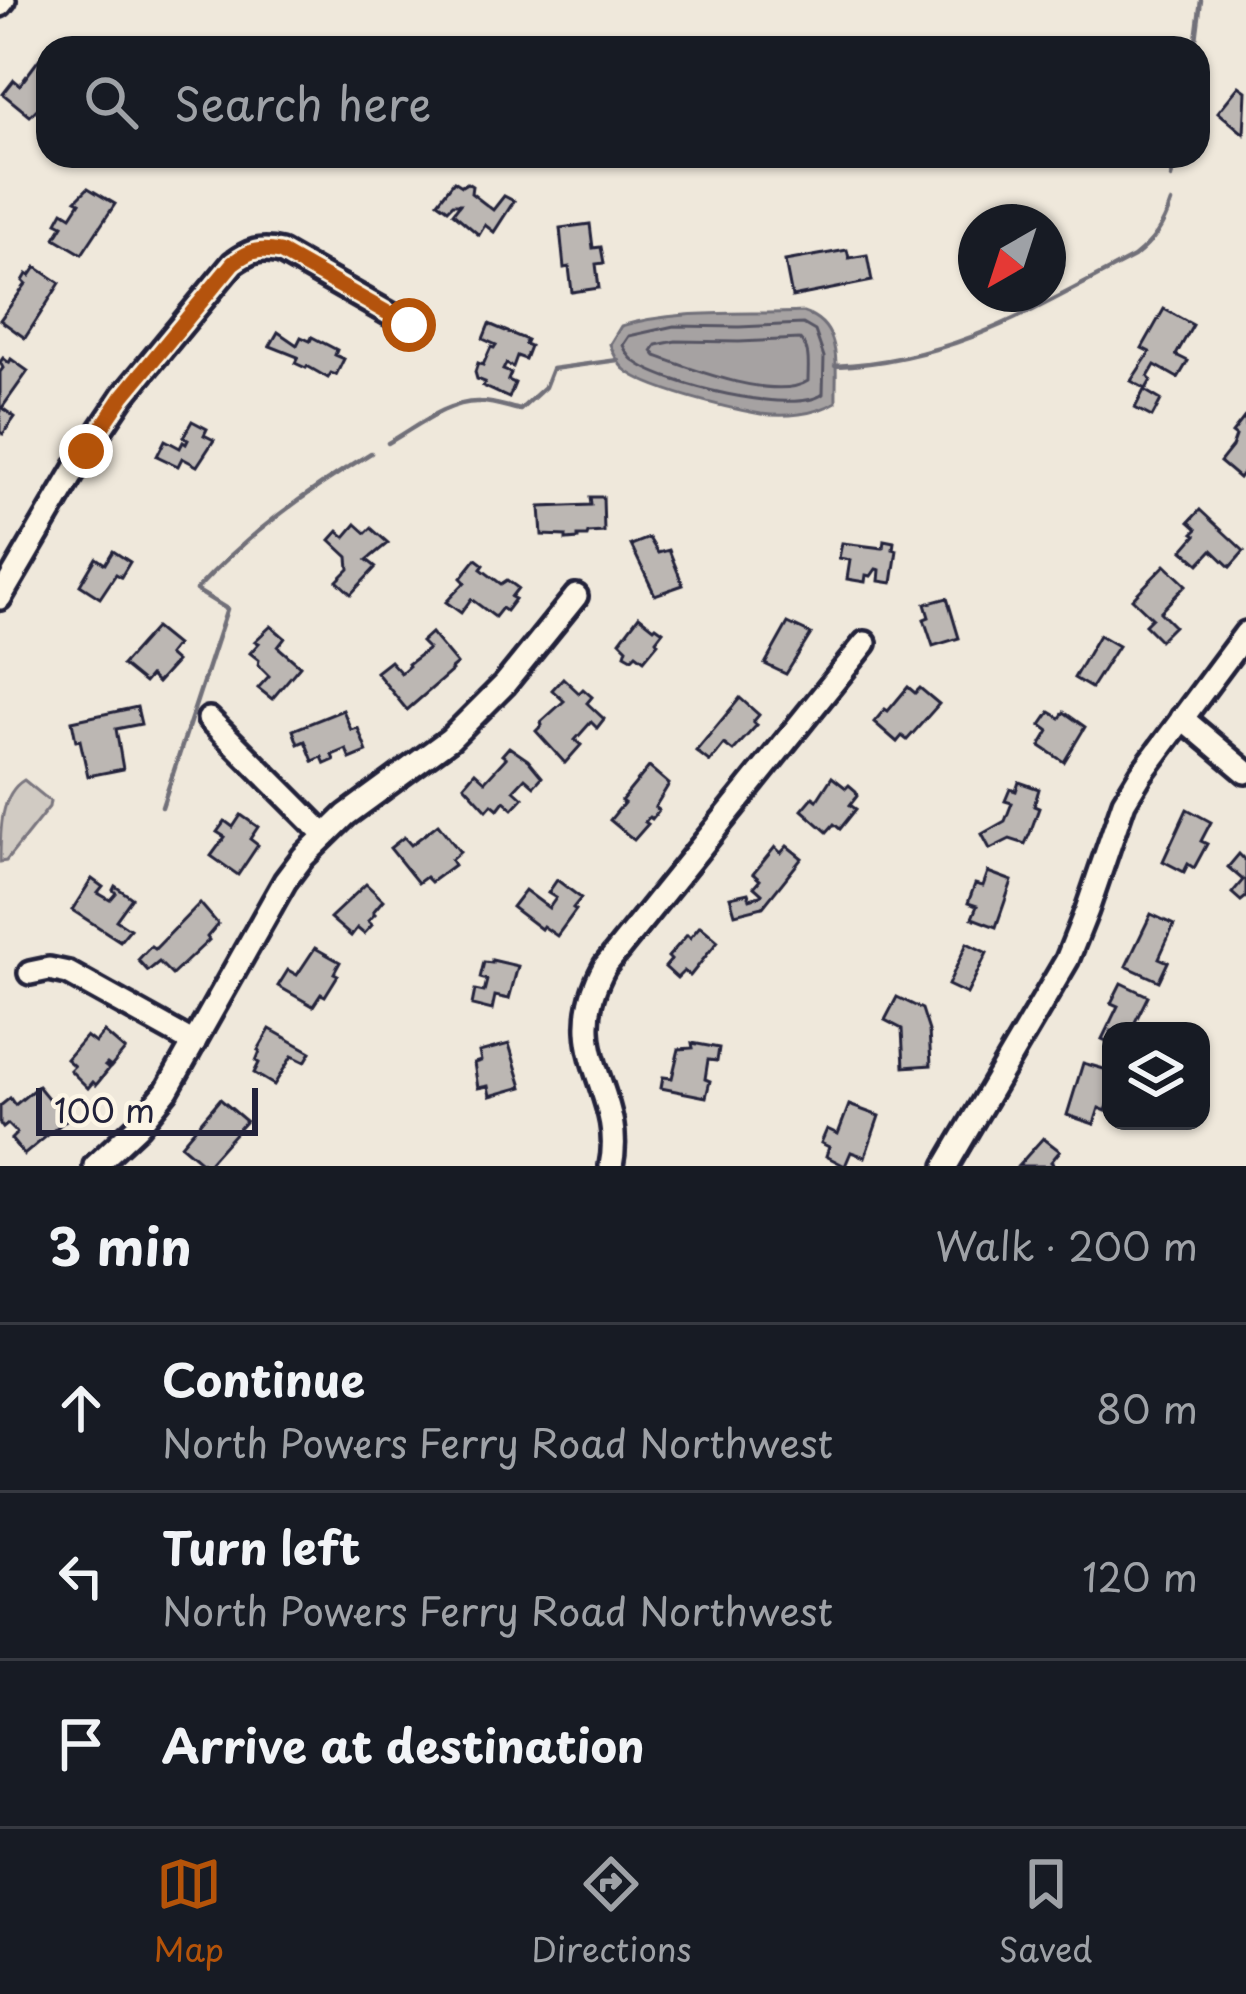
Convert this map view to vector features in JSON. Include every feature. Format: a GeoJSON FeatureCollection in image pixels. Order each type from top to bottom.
{"type":"FeatureCollection","features":[{"type":"Feature","properties":{"kind":"street"},"geometry":{"type":"LineString","coordinates":[[0,598],[123,396],[233,263],[248,252],[265,248],[280,252],[409,325]]}},
{"type":"Feature","properties":{"kind":"street"},"geometry":{"type":"LineString","coordinates":[[95,1166],[138,1126],[166,1090],[286,881],[324,834],[450,740],[505,685],[576,596]]}},
{"type":"Feature","properties":{"kind":"street"},"geometry":{"type":"LineString","coordinates":[[946,1166],[1066,960],[1124,802],[1246,633]]}},
{"type":"Feature","properties":{"kind":"street"},"geometry":{"type":"LineString","coordinates":[[611,1166],[612,1128],[587,1036],[587,1010],[594,986],[619,948],[865,644]]}},
{"type":"Feature","properties":{"kind":"street"},"geometry":{"type":"LineString","coordinates":[[1182,718],[1246,772]]}},
{"type":"Feature","properties":{"kind":"street"},"geometry":{"type":"LineString","coordinates":[[208,719],[324,834]]}},
{"type":"Feature","properties":{"kind":"street"},"geometry":{"type":"LineString","coordinates":[[30,973],[50,969],[68,973],[194,1042]]}},
{"type":"Feature","properties":{"kind":"shaded area"},"geometry":{"type":"Polygon","coordinates":[[[24,780],[50,801],[49,807],[6,861],[0,862],[6,804],[24,780]]]}},
{"type":"Feature","properties":{"kind":"water"},"geometry":{"type":"Polygon","coordinates":[[[803,312],[816,318],[831,337],[836,402],[800,414],[761,414],[669,391],[624,369],[610,344],[621,326],[643,321],[803,312]]]}},
{"type":"Feature","properties":{"kind":"building"},"geometry":{"type":"Polygon","coordinates":[[[36,63],[36,110],[30,116],[3,94],[14,80],[20,85],[36,63]]]}},
{"type":"Feature","properties":{"kind":"building"},"geometry":{"type":"Polygon","coordinates":[[[1239,86],[1246,91],[1244,134],[1218,112],[1239,86]]]}},
{"type":"Feature","properties":{"kind":"building"},"geometry":{"type":"Polygon","coordinates":[[[454,181],[472,186],[471,193],[493,210],[504,196],[514,201],[494,232],[485,225],[479,235],[453,213],[460,204],[448,209],[438,202],[454,181]]]}},
{"type":"Feature","properties":{"kind":"building"},"geometry":{"type":"Polygon","coordinates":[[[88,188],[115,204],[82,254],[55,238],[63,225],[57,222],[63,211],[71,216],[80,202],[76,200],[88,188]]]}},
{"type":"Feature","properties":{"kind":"building"},"geometry":{"type":"Polygon","coordinates":[[[590,224],[593,248],[601,247],[604,263],[596,264],[599,288],[572,292],[560,228],[590,224]]]}},
{"type":"Feature","properties":{"kind":"building"},"geometry":{"type":"Polygon","coordinates":[[[847,250],[849,258],[867,255],[872,281],[792,297],[785,261],[847,250]]]}},
{"type":"Feature","properties":{"kind":"building"},"geometry":{"type":"Polygon","coordinates":[[[36,267],[60,283],[25,338],[0,320],[36,267]]]}},
{"type":"Feature","properties":{"kind":"building"},"geometry":{"type":"Polygon","coordinates":[[[1164,309],[1193,325],[1176,355],[1188,361],[1178,378],[1155,365],[1146,389],[1131,381],[1150,352],[1142,348],[1164,309]]]}},
{"type":"Feature","properties":{"kind":"building"},"geometry":{"type":"Polygon","coordinates":[[[489,324],[527,340],[530,346],[525,359],[517,356],[513,367],[506,364],[503,370],[511,373],[508,380],[515,383],[509,398],[483,386],[485,382],[475,372],[496,345],[483,339],[489,324]]]}},
{"type":"Feature","properties":{"kind":"building"},"geometry":{"type":"Polygon","coordinates":[[[278,332],[297,345],[301,337],[310,341],[312,337],[337,350],[335,355],[344,359],[336,375],[331,373],[328,378],[295,363],[298,357],[270,346],[278,332]]]}},
{"type":"Feature","properties":{"kind":"building"},"geometry":{"type":"Polygon","coordinates":[[[3,358],[28,371],[2,408],[15,417],[3,434],[0,362],[3,358]]]}},
{"type":"Feature","properties":{"kind":"building"},"geometry":{"type":"Polygon","coordinates":[[[1144,390],[1161,400],[1152,417],[1135,408],[1144,390]]]}},
{"type":"Feature","properties":{"kind":"building"},"geometry":{"type":"Polygon","coordinates":[[[1246,415],[1246,469],[1239,478],[1220,462],[1246,415]]]}},
{"type":"Feature","properties":{"kind":"building"},"geometry":{"type":"Polygon","coordinates":[[[192,421],[207,429],[204,435],[214,440],[197,466],[182,458],[178,466],[157,456],[165,440],[180,448],[186,444],[183,437],[192,421]]]}},
{"type":"Feature","properties":{"kind":"building"},"geometry":{"type":"Polygon","coordinates":[[[590,497],[603,497],[604,532],[566,540],[566,536],[542,535],[540,507],[591,505],[590,497]]]}},
{"type":"Feature","properties":{"kind":"building"},"geometry":{"type":"Polygon","coordinates":[[[1200,510],[1244,551],[1230,567],[1212,550],[1199,564],[1183,550],[1196,535],[1197,529],[1189,522],[1200,510]]]}},
{"type":"Feature","properties":{"kind":"building"},"geometry":{"type":"Polygon","coordinates":[[[356,524],[366,533],[371,528],[388,543],[367,560],[376,567],[351,594],[337,581],[349,569],[348,557],[330,540],[338,531],[345,537],[356,524]]]}},
{"type":"Feature","properties":{"kind":"building"},"geometry":{"type":"Polygon","coordinates":[[[649,538],[658,553],[669,550],[683,585],[655,595],[631,545],[649,538]]]}},
{"type":"Feature","properties":{"kind":"building"},"geometry":{"type":"Polygon","coordinates":[[[884,540],[894,542],[897,550],[892,583],[879,581],[880,570],[876,569],[866,575],[865,582],[847,579],[850,560],[839,558],[842,543],[883,548],[884,540]]]}},
{"type":"Feature","properties":{"kind":"building"},"geometry":{"type":"Polygon","coordinates":[[[113,551],[130,562],[100,598],[80,585],[96,558],[105,564],[113,551]]]}},
{"type":"Feature","properties":{"kind":"building"},"geometry":{"type":"Polygon","coordinates":[[[476,559],[501,584],[507,580],[518,588],[506,611],[502,608],[495,617],[471,599],[461,613],[446,602],[465,582],[461,578],[476,559]]]}},
{"type":"Feature","properties":{"kind":"building"},"geometry":{"type":"Polygon","coordinates":[[[1165,565],[1186,585],[1160,612],[1174,626],[1160,640],[1145,625],[1152,618],[1132,599],[1165,565]]]}},
{"type":"Feature","properties":{"kind":"building"},"geometry":{"type":"Polygon","coordinates":[[[947,598],[959,638],[933,646],[924,619],[929,617],[925,604],[947,598]]]}},
{"type":"Feature","properties":{"kind":"building"},"geometry":{"type":"Polygon","coordinates":[[[639,616],[663,631],[644,660],[625,654],[627,648],[620,641],[639,616]]]}},
{"type":"Feature","properties":{"kind":"building"},"geometry":{"type":"Polygon","coordinates":[[[788,623],[811,634],[786,674],[765,664],[788,623]]]}},
{"type":"Feature","properties":{"kind":"building"},"geometry":{"type":"Polygon","coordinates":[[[271,626],[285,638],[278,647],[300,666],[272,699],[258,688],[269,676],[250,653],[271,626]]]}},
{"type":"Feature","properties":{"kind":"building"},"geometry":{"type":"Polygon","coordinates":[[[155,628],[176,645],[168,655],[176,662],[157,683],[150,676],[144,683],[122,665],[155,628]]]}},
{"type":"Feature","properties":{"kind":"building"},"geometry":{"type":"Polygon","coordinates":[[[431,633],[457,664],[407,710],[376,672],[390,661],[401,673],[428,649],[421,642],[431,633]]]}},
{"type":"Feature","properties":{"kind":"building"},"geometry":{"type":"Polygon","coordinates":[[[1099,635],[1118,646],[1091,688],[1074,678],[1099,635]]]}},
{"type":"Feature","properties":{"kind":"building"},"geometry":{"type":"Polygon","coordinates":[[[563,678],[579,693],[583,689],[592,697],[587,703],[604,719],[597,728],[591,722],[575,740],[581,745],[565,763],[536,731],[564,701],[552,690],[563,678]]]}},
{"type":"Feature","properties":{"kind":"building"},"geometry":{"type":"Polygon","coordinates":[[[908,687],[915,693],[920,688],[939,704],[907,740],[902,736],[897,742],[874,722],[908,687]]]}},
{"type":"Feature","properties":{"kind":"building"},"geometry":{"type":"Polygon","coordinates":[[[740,698],[759,715],[753,722],[757,725],[733,751],[724,744],[710,762],[696,751],[740,698]]]}},
{"type":"Feature","properties":{"kind":"building"},"geometry":{"type":"Polygon","coordinates":[[[137,707],[141,724],[116,729],[123,769],[88,776],[72,721],[137,707]]]}},
{"type":"Feature","properties":{"kind":"building"},"geometry":{"type":"Polygon","coordinates":[[[343,710],[351,730],[358,728],[367,752],[350,759],[346,749],[325,764],[322,757],[313,761],[305,741],[298,744],[293,730],[343,710]]]}},
{"type":"Feature","properties":{"kind":"building"},"geometry":{"type":"Polygon","coordinates":[[[1050,712],[1060,718],[1064,712],[1085,727],[1064,762],[1040,746],[1049,731],[1041,725],[1050,712]]]}},
{"type":"Feature","properties":{"kind":"building"},"geometry":{"type":"Polygon","coordinates":[[[509,747],[542,777],[534,786],[525,778],[514,790],[523,798],[513,809],[504,801],[498,809],[492,804],[487,810],[464,785],[475,772],[485,781],[506,758],[502,755],[509,747]]]}},
{"type":"Feature","properties":{"kind":"building"},"geometry":{"type":"Polygon","coordinates":[[[649,767],[669,784],[655,807],[659,810],[634,840],[610,820],[649,767]]]}},
{"type":"Feature","properties":{"kind":"building"},"geometry":{"type":"Polygon","coordinates":[[[832,777],[856,791],[850,805],[856,809],[840,829],[834,824],[827,832],[802,810],[813,797],[817,800],[832,777]]]}},
{"type":"Feature","properties":{"kind":"building"},"geometry":{"type":"Polygon","coordinates":[[[1019,782],[1039,789],[1034,806],[1039,808],[1030,833],[1025,844],[1010,839],[990,849],[982,834],[1005,821],[1012,803],[1005,801],[1019,782]]]}},
{"type":"Feature","properties":{"kind":"building"},"geometry":{"type":"Polygon","coordinates":[[[1187,809],[1211,822],[1201,841],[1207,844],[1194,868],[1188,864],[1184,872],[1163,861],[1187,809]]]}},
{"type":"Feature","properties":{"kind":"building"},"geometry":{"type":"Polygon","coordinates":[[[241,815],[258,827],[250,839],[258,845],[238,875],[211,856],[225,837],[217,832],[225,821],[233,827],[241,815]]]}},
{"type":"Feature","properties":{"kind":"building"},"geometry":{"type":"Polygon","coordinates":[[[438,824],[460,852],[451,860],[454,865],[431,882],[426,877],[418,883],[390,848],[404,837],[411,845],[438,824]]]}},
{"type":"Feature","properties":{"kind":"building"},"geometry":{"type":"Polygon","coordinates":[[[787,846],[802,858],[763,907],[735,914],[730,897],[760,896],[754,887],[760,880],[753,874],[775,847],[781,853],[787,846]]]}},
{"type":"Feature","properties":{"kind":"building"},"geometry":{"type":"Polygon","coordinates":[[[1239,854],[1246,861],[1246,897],[1241,901],[1232,893],[1243,880],[1228,867],[1239,854]]]}},
{"type":"Feature","properties":{"kind":"building"},"geometry":{"type":"Polygon","coordinates":[[[988,872],[1012,881],[996,927],[972,918],[977,906],[968,903],[975,884],[983,886],[988,872]]]}},
{"type":"Feature","properties":{"kind":"building"},"geometry":{"type":"Polygon","coordinates":[[[92,879],[103,887],[98,893],[110,900],[115,886],[132,898],[116,920],[130,929],[120,941],[72,910],[92,879]]]}},
{"type":"Feature","properties":{"kind":"building"},"geometry":{"type":"Polygon","coordinates":[[[557,880],[581,898],[557,936],[512,907],[525,890],[549,908],[556,898],[548,893],[557,880]]]}},
{"type":"Feature","properties":{"kind":"building"},"geometry":{"type":"Polygon","coordinates":[[[366,884],[383,900],[364,934],[357,928],[351,936],[330,918],[366,884]]]}},
{"type":"Feature","properties":{"kind":"building"},"geometry":{"type":"Polygon","coordinates":[[[200,903],[218,924],[209,940],[172,975],[159,962],[148,971],[138,960],[200,903]]]}},
{"type":"Feature","properties":{"kind":"building"},"geometry":{"type":"Polygon","coordinates":[[[1151,914],[1174,925],[1159,958],[1168,962],[1159,981],[1126,966],[1151,914]]]}},
{"type":"Feature","properties":{"kind":"building"},"geometry":{"type":"Polygon","coordinates":[[[700,926],[718,941],[690,976],[684,971],[677,978],[665,967],[671,960],[668,957],[700,926]]]}},
{"type":"Feature","properties":{"kind":"building"},"geometry":{"type":"Polygon","coordinates":[[[967,943],[987,953],[967,994],[948,985],[967,943]]]}},
{"type":"Feature","properties":{"kind":"building"},"geometry":{"type":"Polygon","coordinates":[[[315,948],[340,962],[334,973],[338,975],[313,1006],[278,986],[288,970],[297,975],[315,948]]]}},
{"type":"Feature","properties":{"kind":"building"},"geometry":{"type":"Polygon","coordinates":[[[484,962],[518,966],[509,999],[495,996],[492,1010],[472,1005],[475,990],[484,992],[487,980],[480,978],[484,962]]]}},
{"type":"Feature","properties":{"kind":"building"},"geometry":{"type":"Polygon","coordinates":[[[1121,983],[1148,996],[1135,1022],[1110,1022],[1118,1006],[1111,1003],[1121,983]]]}},
{"type":"Feature","properties":{"kind":"building"},"geometry":{"type":"Polygon","coordinates":[[[897,997],[922,1009],[931,1065],[904,1067],[902,1029],[885,1020],[897,997]]]}},
{"type":"Feature","properties":{"kind":"building"},"geometry":{"type":"Polygon","coordinates":[[[270,1029],[311,1052],[305,1062],[292,1056],[274,1085],[254,1073],[258,1050],[270,1029]]]}},
{"type":"Feature","properties":{"kind":"building"},"geometry":{"type":"Polygon","coordinates":[[[104,1032],[125,1050],[111,1067],[105,1066],[109,1069],[96,1085],[93,1082],[88,1088],[66,1059],[86,1036],[95,1043],[104,1032]]]}},
{"type":"Feature","properties":{"kind":"building"},"geometry":{"type":"Polygon","coordinates":[[[692,1043],[719,1048],[717,1061],[708,1060],[706,1097],[661,1088],[663,1077],[672,1078],[679,1049],[693,1048],[692,1043]]]}},
{"type":"Feature","properties":{"kind":"building"},"geometry":{"type":"Polygon","coordinates":[[[509,1044],[522,1087],[490,1096],[488,1086],[478,1088],[474,1063],[481,1061],[479,1052],[509,1044]]]}},
{"type":"Feature","properties":{"kind":"building"},"geometry":{"type":"Polygon","coordinates":[[[1083,1063],[1102,1068],[1102,1109],[1094,1124],[1067,1115],[1083,1063]]]}},
{"type":"Feature","properties":{"kind":"building"},"geometry":{"type":"Polygon","coordinates":[[[38,1086],[66,1120],[24,1155],[11,1139],[17,1133],[8,1124],[3,1128],[0,1124],[0,1106],[10,1098],[15,1105],[38,1086]]]}},
{"type":"Feature","properties":{"kind":"building"},"geometry":{"type":"Polygon","coordinates":[[[220,1099],[246,1121],[206,1166],[181,1145],[220,1099]]]}},
{"type":"Feature","properties":{"kind":"building"},"geometry":{"type":"Polygon","coordinates":[[[849,1105],[879,1116],[865,1157],[851,1152],[845,1166],[826,1156],[829,1147],[821,1143],[827,1129],[838,1134],[849,1105]]]}},
{"type":"Feature","properties":{"kind":"building"},"geometry":{"type":"Polygon","coordinates":[[[1043,1138],[1060,1151],[1051,1162],[1055,1166],[1018,1166],[1043,1138]]]}},
{"type":"Feature","properties":{"kind":"waterway"},"geometry":{"type":"LineString","coordinates":[[1196,36],[1201,0]]}},
{"type":"Feature","properties":{"kind":"waterway"},"geometry":{"type":"LineString","coordinates":[[1171,178],[1173,168]]}},
{"type":"Feature","properties":{"kind":"waterway"},"geometry":{"type":"LineString","coordinates":[[835,366],[918,354],[1026,313],[1134,257],[1157,233],[1171,203]]}},
{"type":"Feature","properties":{"kind":"waterway"},"geometry":{"type":"LineString","coordinates":[[388,443],[456,405],[485,402],[520,410],[545,387],[552,369],[618,360]]}},
{"type":"Feature","properties":{"kind":"waterway"},"geometry":{"type":"LineString","coordinates":[[162,807],[227,609],[196,590],[279,515],[371,453]]}},
{"type":"Feature","properties":{"kind":"route"},"geometry":{"type":"LineString","coordinates":[[86,451],[123,396],[233,263],[248,252],[265,248],[280,252],[409,325]]}}]}
